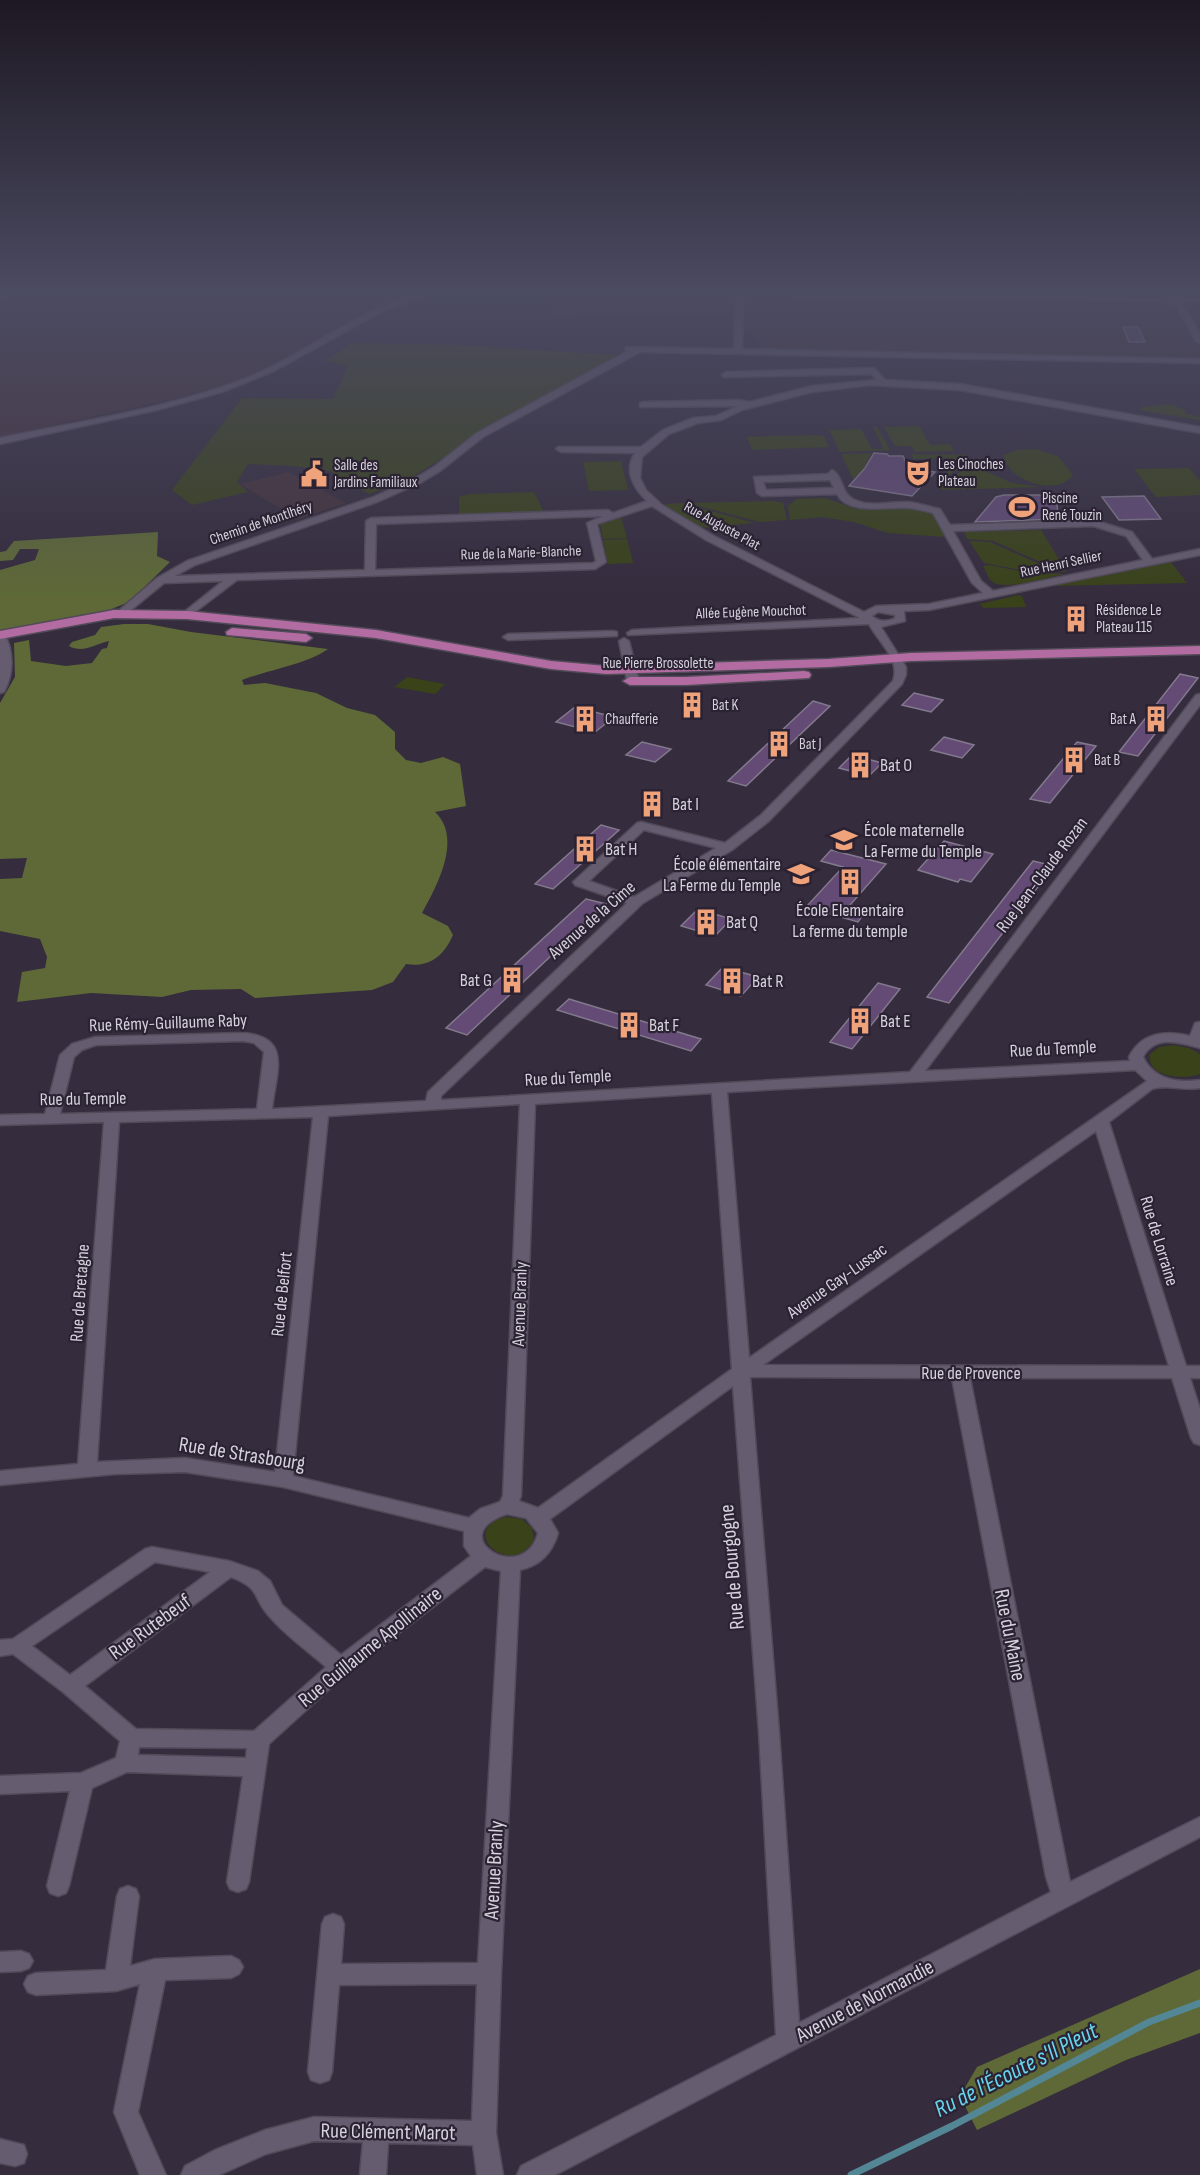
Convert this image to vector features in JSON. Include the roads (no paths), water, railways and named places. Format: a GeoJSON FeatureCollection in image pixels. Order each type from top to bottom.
{"type":"FeatureCollection","features":[{"type":"Feature","properties":{"kind":"main road","name":"Rue Pierre Brossolette"},"geometry":{"type":"LineString","coordinates":[[121,613],[201,628],[386,646],[555,677],[768,678],[895,658],[1200,650]]}},
{"type":"Feature","properties":{"kind":"main road","name":"Rue Pierre Brossolette"},"geometry":{"type":"LineString","coordinates":[[0,635],[121,613],[187,615],[376,634],[566,667],[633,676]]}},
{"type":"Feature","properties":{"kind":"main road","name":"Rue Pierre Brossolette"},"geometry":{"type":"LineString","coordinates":[[895,658],[1200,660]]}},
{"type":"Feature","properties":{"kind":"street"},"geometry":{"type":"LineString","coordinates":[[0,441],[199,396]]}},
{"type":"Feature","properties":{"kind":"street","name":"Chemin de Montlhéry"},"geometry":{"type":"LineString","coordinates":[[121,613],[161,580],[206,557],[272,536],[399,490],[437,469],[480,435],[550,396]]}},
{"type":"Feature","properties":{"kind":"street"},"geometry":{"type":"LineString","coordinates":[[561,449],[640,453],[656,439],[679,426],[696,420],[725,416],[749,405],[788,396]]}},
{"type":"Feature","properties":{"kind":"street"},"geometry":{"type":"LineString","coordinates":[[1007,396],[1200,430]]}},
{"type":"Feature","properties":{"kind":"street"},"geometry":{"type":"LineString","coordinates":[[643,405],[739,403],[749,405]]}},
{"type":"Feature","properties":{"kind":"street","name":"Rue Auguste Plat"},"geometry":{"type":"LineString","coordinates":[[640,453],[635,478],[642,491],[654,502],[710,538],[870,620]]}},
{"type":"Feature","properties":{"kind":"street"},"geometry":{"type":"LineString","coordinates":[[840,490],[762,493],[757,479],[833,475],[840,490],[843,497],[852,503],[885,507],[909,505],[937,511],[977,583],[991,594]]}},
{"type":"Feature","properties":{"kind":"street","name":"Rue de la Marie-Blanche"},"geometry":{"type":"LineString","coordinates":[[161,580],[596,566],[601,562],[592,523],[654,502]]}},
{"type":"Feature","properties":{"kind":"street","name":"Rue de la Marie-Blanche"},"geometry":{"type":"LineString","coordinates":[[370,572],[371,521],[620,512]]}},
{"type":"Feature","properties":{"kind":"street"},"geometry":{"type":"LineString","coordinates":[[946,528],[1094,523],[1129,534],[1149,561]]}},
{"type":"Feature","properties":{"kind":"street","name":"Rue Henri Sellier"},"geometry":{"type":"LineString","coordinates":[[929,607],[1200,552]]}},
{"type":"Feature","properties":{"kind":"street"},"geometry":{"type":"LineString","coordinates":[[187,615],[234,577]]}},
{"type":"Feature","properties":{"kind":"street","name":"Rue Auguste Plat"},"geometry":{"type":"LineString","coordinates":[[825,596],[883,609]]}},
{"type":"Feature","properties":{"kind":"street"},"geometry":{"type":"LineString","coordinates":[[895,658],[866,615],[869,612],[883,609],[929,607]]}},
{"type":"Feature","properties":{"kind":"street"},"geometry":{"type":"LineString","coordinates":[[883,609],[896,611],[900,620],[929,607]]}},
{"type":"Feature","properties":{"kind":"street","name":"Allée Eugène Mouchot"},"geometry":{"type":"LineString","coordinates":[[508,637],[613,634],[622,631],[628,637],[870,620],[888,624],[900,620]]}},
{"type":"Feature","properties":{"kind":"street","name":"Avenue de la Cime"},"geometry":{"type":"LineString","coordinates":[[434,1105],[433,1095],[636,903],[728,847],[765,818],[898,682],[901,677],[895,658],[893,632],[900,620]]}},
{"type":"Feature","properties":{"kind":"street"},"geometry":{"type":"LineString","coordinates":[[0,635],[5,647],[5,677],[0,690]]}},
{"type":"Feature","properties":{"kind":"street"},"geometry":{"type":"LineString","coordinates":[[628,637],[633,676]]}},
{"type":"Feature","properties":{"kind":"street","name":"Rue Jean-Claude Rozan"},"geometry":{"type":"LineString","coordinates":[[914,1076],[1200,697]]}},
{"type":"Feature","properties":{"kind":"street"},"geometry":{"type":"LineString","coordinates":[[636,903],[580,882],[641,825],[728,847]]}},
{"type":"Feature","properties":{"kind":"street"},"geometry":{"type":"LineString","coordinates":[[1200,1026],[1198,1043],[1168,1038],[1145,1043],[1138,1049],[1136,1057],[1138,1065],[1150,1076],[1160,1081],[1183,1086],[1200,1084]]}},
{"type":"Feature","properties":{"kind":"street","name":"Rue Rémy-Guillaume Raby"},"geometry":{"type":"LineString","coordinates":[[51,1119],[67,1055],[76,1047],[95,1041],[231,1037],[260,1039],[269,1046],[271,1052],[264,1114]]}},
{"type":"Feature","properties":{"kind":"street","name":"Rue du Temple"},"geometry":{"type":"LineString","coordinates":[[0,1120],[321,1112],[914,1076],[1138,1065]]}},
{"type":"Feature","properties":{"kind":"street","name":"Avenue Gay-Lussac"},"geometry":{"type":"LineString","coordinates":[[539,1517],[742,1371],[1101,1121],[1147,1086],[1160,1081]]}},
{"type":"Feature","properties":{"kind":"street","name":"Rue de Bourgogne"},"geometry":{"type":"LineString","coordinates":[[719,1089],[769,1732],[788,2041]]}},
{"type":"Feature","properties":{"kind":"street","name":"Avenue Branly"},"geometry":{"type":"LineString","coordinates":[[507,1507],[512,1496],[528,1100]]}},
{"type":"Feature","properties":{"kind":"street","name":"Rue de Belfort"},"geometry":{"type":"LineString","coordinates":[[283,1480],[321,1112]]}},
{"type":"Feature","properties":{"kind":"street","name":"Rue de Bretagne"},"geometry":{"type":"LineString","coordinates":[[87,1469],[112,1118]]}},
{"type":"Feature","properties":{"kind":"street","name":"Rue de Lorraine"},"geometry":{"type":"LineString","coordinates":[[1101,1121],[1200,1438]]}},
{"type":"Feature","properties":{"kind":"street","name":"Rue de Provence"},"geometry":{"type":"LineString","coordinates":[[742,1371],[1200,1372]]}},
{"type":"Feature","properties":{"kind":"street","name":"Rue du Maine"},"geometry":{"type":"LineString","coordinates":[[960,1373],[1057,1877],[1064,1896]]}},
{"type":"Feature","properties":{"kind":"street","name":"Rue de Strasbourg"},"geometry":{"type":"LineString","coordinates":[[0,1478],[87,1469],[185,1465],[283,1480],[473,1526]]}},
{"type":"Feature","properties":{"kind":"street"},"geometry":{"type":"LineString","coordinates":[[507,1507],[530,1511],[539,1517],[548,1533],[541,1551],[533,1558],[511,1564],[491,1562],[475,1550],[471,1541],[473,1526],[484,1515],[507,1507]]}},
{"type":"Feature","properties":{"kind":"street"},"geometry":{"type":"LineString","coordinates":[[238,1882],[259,1740],[131,1738],[70,1686],[9,1647],[152,1554],[230,1568],[257,1580],[275,1610],[340,1667]]}},
{"type":"Feature","properties":{"kind":"street","name":"Rue Guillaume Apollinaire"},"geometry":{"type":"LineString","coordinates":[[259,1740],[340,1667],[483,1558]]}},
{"type":"Feature","properties":{"kind":"street","name":"Avenue Branly"},"geometry":{"type":"LineString","coordinates":[[490,2175],[483,2133],[489,1973],[511,1564]]}},
{"type":"Feature","properties":{"kind":"street","name":"Rue Rutebeuf"},"geometry":{"type":"LineString","coordinates":[[70,1686],[230,1568]]}},
{"type":"Feature","properties":{"kind":"street"},"geometry":{"type":"LineString","coordinates":[[125,1763],[131,1738]]}},
{"type":"Feature","properties":{"kind":"street"},"geometry":{"type":"LineString","coordinates":[[0,1785],[83,1782],[125,1763],[255,1767]]}},
{"type":"Feature","properties":{"kind":"street"},"geometry":{"type":"LineString","coordinates":[[58,1886],[83,1782]]}},
{"type":"Feature","properties":{"kind":"street","name":"Avenue de Normandie"},"geometry":{"type":"LineString","coordinates":[[530,2175],[1200,1826]]}},
{"type":"Feature","properties":{"kind":"street"},"geometry":{"type":"LineString","coordinates":[[116,1980],[128,1896]]}},
{"type":"Feature","properties":{"kind":"street"},"geometry":{"type":"LineString","coordinates":[[320,2072],[333,1924]]}},
{"type":"Feature","properties":{"kind":"street"},"geometry":{"type":"LineString","coordinates":[[36,1984],[116,1980],[154,1970],[231,1967]]}},
{"type":"Feature","properties":{"kind":"street"},"geometry":{"type":"LineString","coordinates":[[153,2175],[126,2112],[154,1970]]}},
{"type":"Feature","properties":{"kind":"street"},"geometry":{"type":"LineString","coordinates":[[328,1975],[489,1973]]}},
{"type":"Feature","properties":{"kind":"street","name":"Rue Clément Marot"},"geometry":{"type":"LineString","coordinates":[[194,2175],[224,2159],[265,2142],[314,2129],[483,2133]]}},
{"type":"Feature","properties":{"kind":"street"},"geometry":{"type":"LineString","coordinates":[[374,2175],[376,2131]]}},
{"type":"Feature","properties":{"kind":"waterway","name":"Ru de l'Écoute s'Il Pleut"},"geometry":{"type":"LineString","coordinates":[[851,2175],[952,2126],[1149,2022],[1200,2003]]}},
{"type":"Feature","properties":{"kind":"place","name":"Les Cinoches Plateau"},"geometry":{"type":"Point","coordinates":[918,473]}},
{"type":"Feature","properties":{"kind":"place","name":"Salle des Jardins Familiaux"},"geometry":{"type":"Point","coordinates":[314,474]}},
{"type":"Feature","properties":{"kind":"place","name":"Piscine René Touzin"},"geometry":{"type":"Point","coordinates":[1022,507]}},
{"type":"Feature","properties":{"kind":"place","name":"Résidence Le Plateau 115"},"geometry":{"type":"Point","coordinates":[1076,619]}},
{"type":"Feature","properties":{"kind":"place","name":"Bat K"},"geometry":{"type":"Point","coordinates":[692,705]}},
{"type":"Feature","properties":{"kind":"place","name":"Chaufferie"},"geometry":{"type":"Point","coordinates":[585,719]}},
{"type":"Feature","properties":{"kind":"place","name":"Bat A"},"geometry":{"type":"Point","coordinates":[1156,719]}},
{"type":"Feature","properties":{"kind":"place","name":"Bat J"},"geometry":{"type":"Point","coordinates":[779,744]}},
{"type":"Feature","properties":{"kind":"place","name":"Bat B"},"geometry":{"type":"Point","coordinates":[1074,760]}},
{"type":"Feature","properties":{"kind":"place","name":"Bat O"},"geometry":{"type":"Point","coordinates":[860,765]}},
{"type":"Feature","properties":{"kind":"place","name":"Bat I"},"geometry":{"type":"Point","coordinates":[652,804]}},
{"type":"Feature","properties":{"kind":"place","name":"École maternelle La Ferme du Temple"},"geometry":{"type":"Point","coordinates":[844,840]}},
{"type":"Feature","properties":{"kind":"place","name":"Bat H"},"geometry":{"type":"Point","coordinates":[585,849]}},
{"type":"Feature","properties":{"kind":"place","name":"École élémentaire La Ferme du Temple"},"geometry":{"type":"Point","coordinates":[801,874]}},
{"type":"Feature","properties":{"kind":"place","name":"École Elementaire La ferme du temple"},"geometry":{"type":"Point","coordinates":[850,882]}},
{"type":"Feature","properties":{"kind":"place","name":"Bat Q"},"geometry":{"type":"Point","coordinates":[706,922]}},
{"type":"Feature","properties":{"kind":"place","name":"Bat G"},"geometry":{"type":"Point","coordinates":[512,980]}},
{"type":"Feature","properties":{"kind":"place","name":"Bat R"},"geometry":{"type":"Point","coordinates":[732,981]}},
{"type":"Feature","properties":{"kind":"place","name":"Bat E"},"geometry":{"type":"Point","coordinates":[860,1021]}},
{"type":"Feature","properties":{"kind":"place","name":"Bat F"},"geometry":{"type":"Point","coordinates":[629,1025]}}]}
